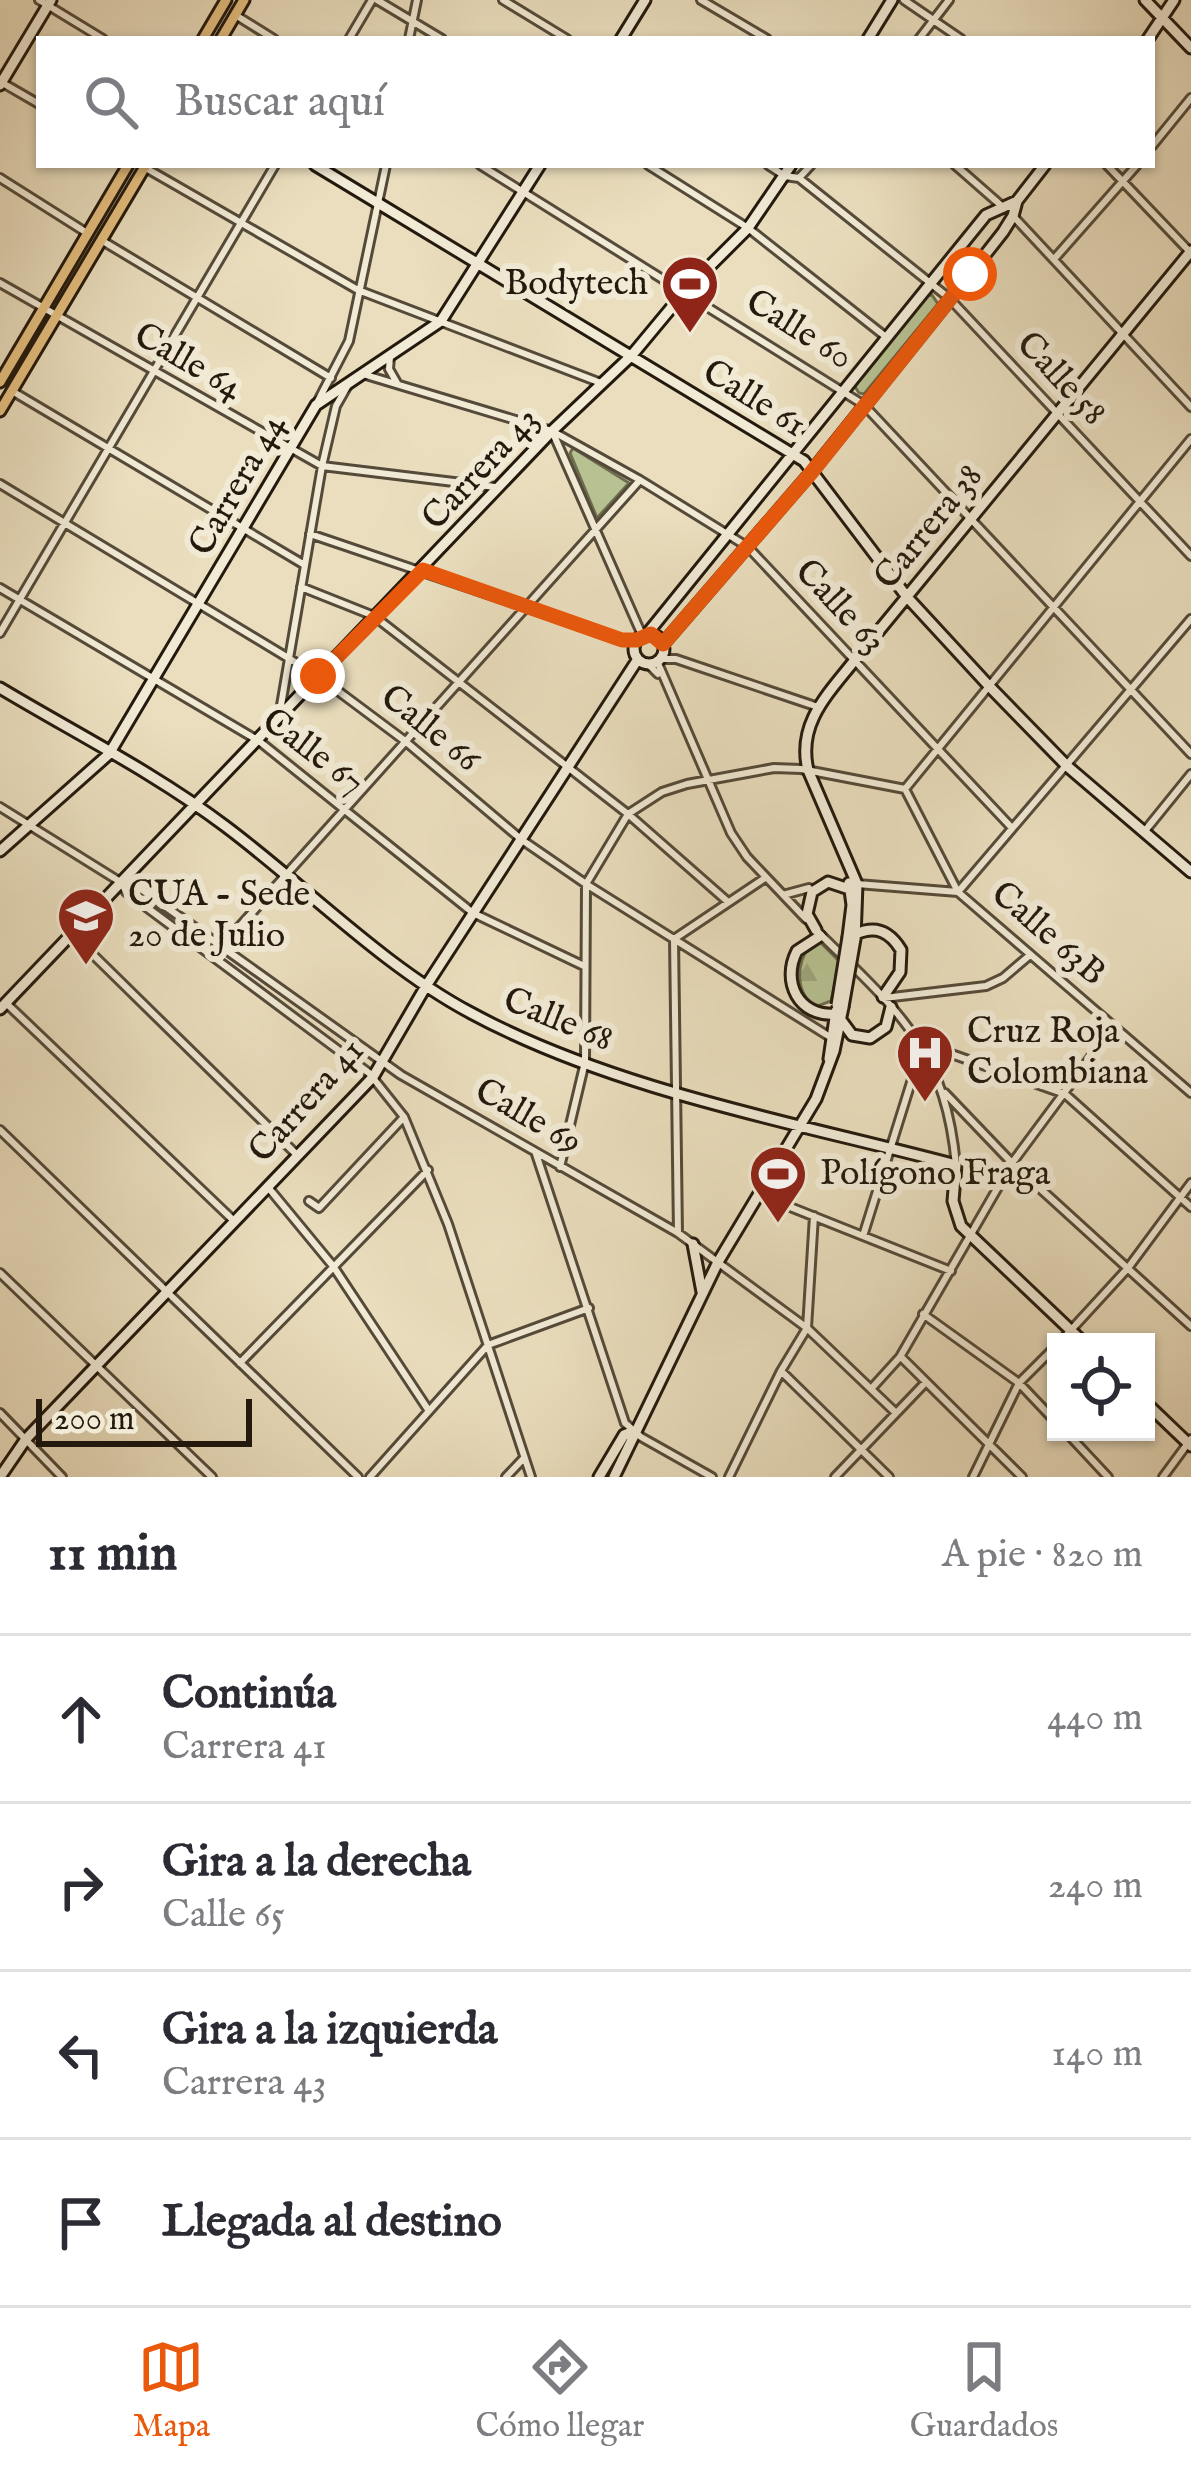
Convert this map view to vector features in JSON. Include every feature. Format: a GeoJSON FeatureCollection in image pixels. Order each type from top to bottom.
{"type":"FeatureCollection","features":[{"type":"Feature","properties":{"kind":"main road"},"geometry":{"type":"LineString","coordinates":[[223,36],[244,0]]}},
{"type":"Feature","properties":{"kind":"main road"},"geometry":{"type":"LineString","coordinates":[[205,36],[224,3]]}},
{"type":"Feature","properties":{"kind":"main road"},"geometry":{"type":"LineString","coordinates":[[0,382],[126,168]]}},
{"type":"Feature","properties":{"kind":"main road"},"geometry":{"type":"LineString","coordinates":[[0,411],[143,168]]}},
{"type":"Feature","properties":{"kind":"street"},"geometry":{"type":"LineString","coordinates":[[211,0],[224,3]]}},
{"type":"Feature","properties":{"kind":"street"},"geometry":{"type":"LineString","coordinates":[[351,36],[375,0],[437,36]]}},
{"type":"Feature","properties":{"kind":"street"},"geometry":{"type":"LineString","coordinates":[[410,36],[417,0]]}},
{"type":"Feature","properties":{"kind":"street"},"geometry":{"type":"LineString","coordinates":[[503,0],[562,36]]}},
{"type":"Feature","properties":{"kind":"street"},"geometry":{"type":"LineString","coordinates":[[623,36],[645,0]]}},
{"type":"Feature","properties":{"kind":"street"},"geometry":{"type":"LineString","coordinates":[[701,0],[762,36]]}},
{"type":"Feature","properties":{"kind":"street"},"geometry":{"type":"LineString","coordinates":[[870,36],[892,0]]}},
{"type":"Feature","properties":{"kind":"street"},"geometry":{"type":"LineString","coordinates":[[904,0],[958,36]]}},
{"type":"Feature","properties":{"kind":"street"},"geometry":{"type":"LineString","coordinates":[[921,36],[949,0]]}},
{"type":"Feature","properties":{"kind":"street"},"geometry":{"type":"LineString","coordinates":[[1145,0],[1191,48]]}},
{"type":"Feature","properties":{"kind":"street"},"geometry":{"type":"LineString","coordinates":[[1151,36],[1174,0]]}},
{"type":"Feature","properties":{"kind":"street"},"geometry":{"type":"LineString","coordinates":[[36,102],[1,83],[46,2],[98,36]]}},
{"type":"Feature","properties":{"kind":"street"},"geometry":{"type":"LineString","coordinates":[[235,15],[269,36]]}},
{"type":"Feature","properties":{"kind":"street"},"geometry":{"type":"LineString","coordinates":[[1155,142],[1191,98]]}},
{"type":"Feature","properties":{"kind":"street"},"geometry":{"type":"LineString","coordinates":[[147,168],[358,290],[601,382]]}},
{"type":"Feature","properties":{"kind":"street"},"geometry":{"type":"LineString","coordinates":[[0,633],[273,168]]}},
{"type":"Feature","properties":{"kind":"street","name":"Calle 61"},"geometry":{"type":"LineString","coordinates":[[320,168],[793,453],[812,470],[907,597],[989,686],[1067,766],[1191,872]]}},
{"type":"Feature","properties":{"kind":"street"},"geometry":{"type":"LineString","coordinates":[[316,405],[349,341],[386,168]]}},
{"type":"Feature","properties":{"kind":"street","name":"Calle 60"},"geometry":{"type":"LineString","coordinates":[[485,168],[864,405],[1191,754]]}},
{"type":"Feature","properties":{"kind":"street","name":"Carrera 44"},"geometry":{"type":"LineString","coordinates":[[0,851],[109,754],[316,405],[441,321],[539,168]]}},
{"type":"Feature","properties":{"kind":"street"},"geometry":{"type":"LineString","coordinates":[[653,168],[748,228],[886,337]]}},
{"type":"Feature","properties":{"kind":"street"},"geometry":{"type":"LineString","coordinates":[[773,168],[799,178],[808,168]]}},
{"type":"Feature","properties":{"kind":"street","name":"Carrera 43"},"geometry":{"type":"LineString","coordinates":[[3,1006],[552,431],[632,356],[686,290],[748,228],[789,168]]}},
{"type":"Feature","properties":{"kind":"street"},"geometry":{"type":"LineString","coordinates":[[958,168],[1055,258],[1191,407]]}},
{"type":"Feature","properties":{"kind":"street","name":"Carrera 41"},"geometry":{"type":"LineString","coordinates":[[649,650],[748,548],[812,470],[1013,216],[1017,201],[1043,168]]}},
{"type":"Feature","properties":{"kind":"street"},"geometry":{"type":"LineString","coordinates":[[1110,168],[1191,252]]}},
{"type":"Feature","properties":{"kind":"street"},"geometry":{"type":"LineString","coordinates":[[1055,258],[1135,168]]}},
{"type":"Feature","properties":{"kind":"street"},"geometry":{"type":"LineString","coordinates":[[0,178],[87,232]]}},
{"type":"Feature","properties":{"kind":"street","name":"Calle 58"},"geometry":{"type":"LineString","coordinates":[[799,178],[949,298],[1191,556]]}},
{"type":"Feature","properties":{"kind":"street","name":"Carrera 41"},"geometry":{"type":"LineString","coordinates":[[0,1477],[26,1439],[373,1077],[473,913],[727,534],[986,215],[1017,201]]}},
{"type":"Feature","properties":{"kind":"street"},"geometry":{"type":"LineString","coordinates":[[101,240],[331,378]]}},
{"type":"Feature","properties":{"kind":"street","name":"Carrera 38"},"geometry":{"type":"LineString","coordinates":[[808,770],[804,742],[818,707],[1191,252]]}},
{"type":"Feature","properties":{"kind":"street","name":"Calle 64"},"geometry":{"type":"LineString","coordinates":[[0,283],[322,466],[499,488]]}},
{"type":"Feature","properties":{"kind":"street"},"geometry":{"type":"LineString","coordinates":[[390,357],[389,369],[399,386]]}},
{"type":"Feature","properties":{"kind":"street","name":"Calle 63"},"geometry":{"type":"LineString","coordinates":[[362,374],[552,431],[748,548],[1012,828]]}},
{"type":"Feature","properties":{"kind":"street"},"geometry":{"type":"LineString","coordinates":[[279,718],[322,466],[336,406],[350,382]]}},
{"type":"Feature","properties":{"kind":"street"},"geometry":{"type":"LineString","coordinates":[[12,391],[305,565]]}},
{"type":"Feature","properties":{"kind":"street"},"geometry":{"type":"LineString","coordinates":[[552,431],[731,833],[765,878],[886,1000],[922,1044],[943,1090],[952,1128],[956,1215],[968,1236],[1074,1333]]}},
{"type":"Feature","properties":{"kind":"street"},"geometry":{"type":"LineString","coordinates":[[544,1174],[558,1166],[585,1062],[586,884],[628,814],[662,792],[774,768],[905,788],[1191,439]]}},
{"type":"Feature","properties":{"kind":"street"},"geometry":{"type":"LineString","coordinates":[[214,955],[640,480]]}},
{"type":"Feature","properties":{"kind":"street","name":"Calle 66"},"geometry":{"type":"LineString","coordinates":[[0,484],[318,676],[405,741],[522,840],[674,940],[831,1033]]}},
{"type":"Feature","properties":{"kind":"street"},"geometry":{"type":"LineString","coordinates":[[310,534],[818,707]]}},
{"type":"Feature","properties":{"kind":"street"},"geometry":{"type":"LineString","coordinates":[[301,587],[374,616],[628,814],[728,901]]}},
{"type":"Feature","properties":{"kind":"street","name":"Calle 67"},"geometry":{"type":"LineString","coordinates":[[0,588],[259,741],[473,913],[586,967]]}},
{"type":"Feature","properties":{"kind":"street"},"geometry":{"type":"LineString","coordinates":[[818,933],[806,904],[822,884],[958,892],[1191,619]]}},
{"type":"Feature","properties":{"kind":"street","name":"Calle 68"},"geometry":{"type":"LineString","coordinates":[[0,688],[196,804],[426,986],[471,1013],[585,1062],[677,1093],[956,1165]]}},
{"type":"Feature","properties":{"kind":"street"},"geometry":{"type":"LineString","coordinates":[[614,1477],[718,1262],[816,1099],[829,1060],[853,937],[853,886],[808,770]]}},
{"type":"Feature","properties":{"kind":"street"},"geometry":{"type":"LineString","coordinates":[[1144,832],[1191,774]]}},
{"type":"Feature","properties":{"kind":"street","name":"Calle 63B"},"geometry":{"type":"LineString","coordinates":[[905,788],[958,892],[1191,1093]]}},
{"type":"Feature","properties":{"kind":"street","name":"Calle 69"},"geometry":{"type":"LineString","coordinates":[[0,807],[122,883],[134,884],[401,1075],[678,1233],[807,1328],[896,1413]]}},
{"type":"Feature","properties":{"kind":"street"},"geometry":{"type":"LineString","coordinates":[[678,1233],[674,940],[765,878]]}},
{"type":"Feature","properties":{"kind":"street","name":"Calle 69"},"geometry":{"type":"LineString","coordinates":[[122,883],[126,892],[373,1077],[404,1117],[428,1170],[531,1477]]}},
{"type":"Feature","properties":{"kind":"street"},"geometry":{"type":"LineString","coordinates":[[788,900],[809,888]]}},
{"type":"Feature","properties":{"kind":"street"},"geometry":{"type":"LineString","coordinates":[[788,900],[806,904]]}},
{"type":"Feature","properties":{"kind":"street"},"geometry":{"type":"LineString","coordinates":[[839,1011],[852,1035],[870,1038],[886,1028],[886,1000],[902,964],[896,942],[878,929],[853,937]]}},
{"type":"Feature","properties":{"kind":"street"},"geometry":{"type":"LineString","coordinates":[[818,933],[797,951],[790,979],[802,1004],[818,1013],[839,1011]]}},
{"type":"Feature","properties":{"kind":"street"},"geometry":{"type":"LineString","coordinates":[[74,936],[297,1155]]}},
{"type":"Feature","properties":{"kind":"street"},"geometry":{"type":"LineString","coordinates":[[886,1000],[986,986],[1030,955]]}},
{"type":"Feature","properties":{"kind":"street"},"geometry":{"type":"LineString","coordinates":[[874,988],[891,984]]}},
{"type":"Feature","properties":{"kind":"street"},"geometry":{"type":"LineString","coordinates":[[282,1007],[290,996]]}},
{"type":"Feature","properties":{"kind":"street"},"geometry":{"type":"LineString","coordinates":[[3,1006],[233,1220]]}},
{"type":"Feature","properties":{"kind":"street"},"geometry":{"type":"LineString","coordinates":[[829,1060],[839,1011]]}},
{"type":"Feature","properties":{"kind":"street"},"geometry":{"type":"LineString","coordinates":[[871,1389],[900,1357],[1012,1162],[1113,1027]]}},
{"type":"Feature","properties":{"kind":"street"},"geometry":{"type":"LineString","coordinates":[[922,1044],[1065,1094],[1191,1207]]}},
{"type":"Feature","properties":{"kind":"street"},"geometry":{"type":"LineString","coordinates":[[863,1236],[922,1044]]}},
{"type":"Feature","properties":{"kind":"street"},"geometry":{"type":"LineString","coordinates":[[386,1093],[387,1078],[401,1075]]}},
{"type":"Feature","properties":{"kind":"street"},"geometry":{"type":"LineString","coordinates":[[943,1090],[1012,1162],[1191,1326]]}},
{"type":"Feature","properties":{"kind":"street"},"geometry":{"type":"LineString","coordinates":[[309,1201],[319,1208],[404,1117]]}},
{"type":"Feature","properties":{"kind":"street"},"geometry":{"type":"LineString","coordinates":[[0,1130],[358,1477]]}},
{"type":"Feature","properties":{"kind":"street"},"geometry":{"type":"LineString","coordinates":[[536,1154],[626,1424],[712,1477]]}},
{"type":"Feature","properties":{"kind":"street"},"geometry":{"type":"LineString","coordinates":[[240,1363],[428,1170]]}},
{"type":"Feature","properties":{"kind":"street"},"geometry":{"type":"LineString","coordinates":[[1068,1333],[1129,1268],[1191,1184]]}},
{"type":"Feature","properties":{"kind":"street"},"geometry":{"type":"LineString","coordinates":[[267,1186],[333,1266],[429,1411]]}},
{"type":"Feature","properties":{"kind":"street"},"geometry":{"type":"LineString","coordinates":[[760,1195],[951,1270]]}},
{"type":"Feature","properties":{"kind":"street"},"geometry":{"type":"LineString","coordinates":[[729,1477],[807,1328],[814,1216]]}},
{"type":"Feature","properties":{"kind":"street"},"geometry":{"type":"LineString","coordinates":[[693,1244],[702,1293]]}},
{"type":"Feature","properties":{"kind":"street"},"geometry":{"type":"LineString","coordinates":[[0,1273],[212,1477]]}},
{"type":"Feature","properties":{"kind":"street"},"geometry":{"type":"LineString","coordinates":[[370,1477],[488,1345],[589,1308]]}},
{"type":"Feature","properties":{"kind":"street"},"geometry":{"type":"LineString","coordinates":[[923,1315],[1019,1383],[1047,1413]]}},
{"type":"Feature","properties":{"kind":"street"},"geometry":{"type":"LineString","coordinates":[[973,1477],[1019,1383],[1047,1355]]}},
{"type":"Feature","properties":{"kind":"street"},"geometry":{"type":"LineString","coordinates":[[900,1357],[1022,1477]]}},
{"type":"Feature","properties":{"kind":"street"},"geometry":{"type":"LineString","coordinates":[[781,1371],[889,1477]]}},
{"type":"Feature","properties":{"kind":"street"},"geometry":{"type":"LineString","coordinates":[[835,1477],[925,1383]]}},
{"type":"Feature","properties":{"kind":"street"},"geometry":{"type":"LineString","coordinates":[[1155,1411],[1190,1443],[1163,1477]]}},
{"type":"Feature","properties":{"kind":"street"},"geometry":{"type":"LineString","coordinates":[[0,1413],[62,1477]]}},
{"type":"Feature","properties":{"kind":"street"},"geometry":{"type":"LineString","coordinates":[[599,1477],[624,1435],[634,1431]]}},
{"type":"Feature","properties":{"kind":"street"},"geometry":{"type":"LineString","coordinates":[[1074,1441],[1108,1477]]}},
{"type":"Feature","properties":{"kind":"street"},"geometry":{"type":"LineString","coordinates":[[506,1477],[524,1457]]}},
{"type":"Feature","properties":{"kind":"green space"},"geometry":{"type":"Polygon","coordinates":[[[932,295],[938,304],[864,394],[859,393],[854,385],[926,296],[932,295]]]}},
{"type":"Feature","properties":{"kind":"green space"},"geometry":{"type":"Polygon","coordinates":[[[573,448],[629,483],[597,518],[570,453],[573,448]]]}},
{"type":"Feature","properties":{"kind":"green space"},"geometry":{"type":"Polygon","coordinates":[[[820,942],[840,962],[831,1001],[818,1006],[802,990],[800,968],[805,953],[820,942]]]}},
{"type":"Feature","properties":{"kind":"place","name":"Bodytech"},"geometry":{"type":"Point","coordinates":[690,335]}},
{"type":"Feature","properties":{"kind":"place","name":"CUA - Sede 20 de Julio"},"geometry":{"type":"Point","coordinates":[86,967]}},
{"type":"Feature","properties":{"kind":"place","name":"Cruz Roja Colombiana"},"geometry":{"type":"Point","coordinates":[925,1104]}},
{"type":"Feature","properties":{"kind":"place","name":"Polígono Fraga"},"geometry":{"type":"Point","coordinates":[778,1225]}},
{"type":"Feature","properties":{"kind":"route"},"geometry":{"type":"LineString","coordinates":[[318,676],[423,570],[622,640],[651,634],[663,644],[811,473],[970,274]]}}]}
